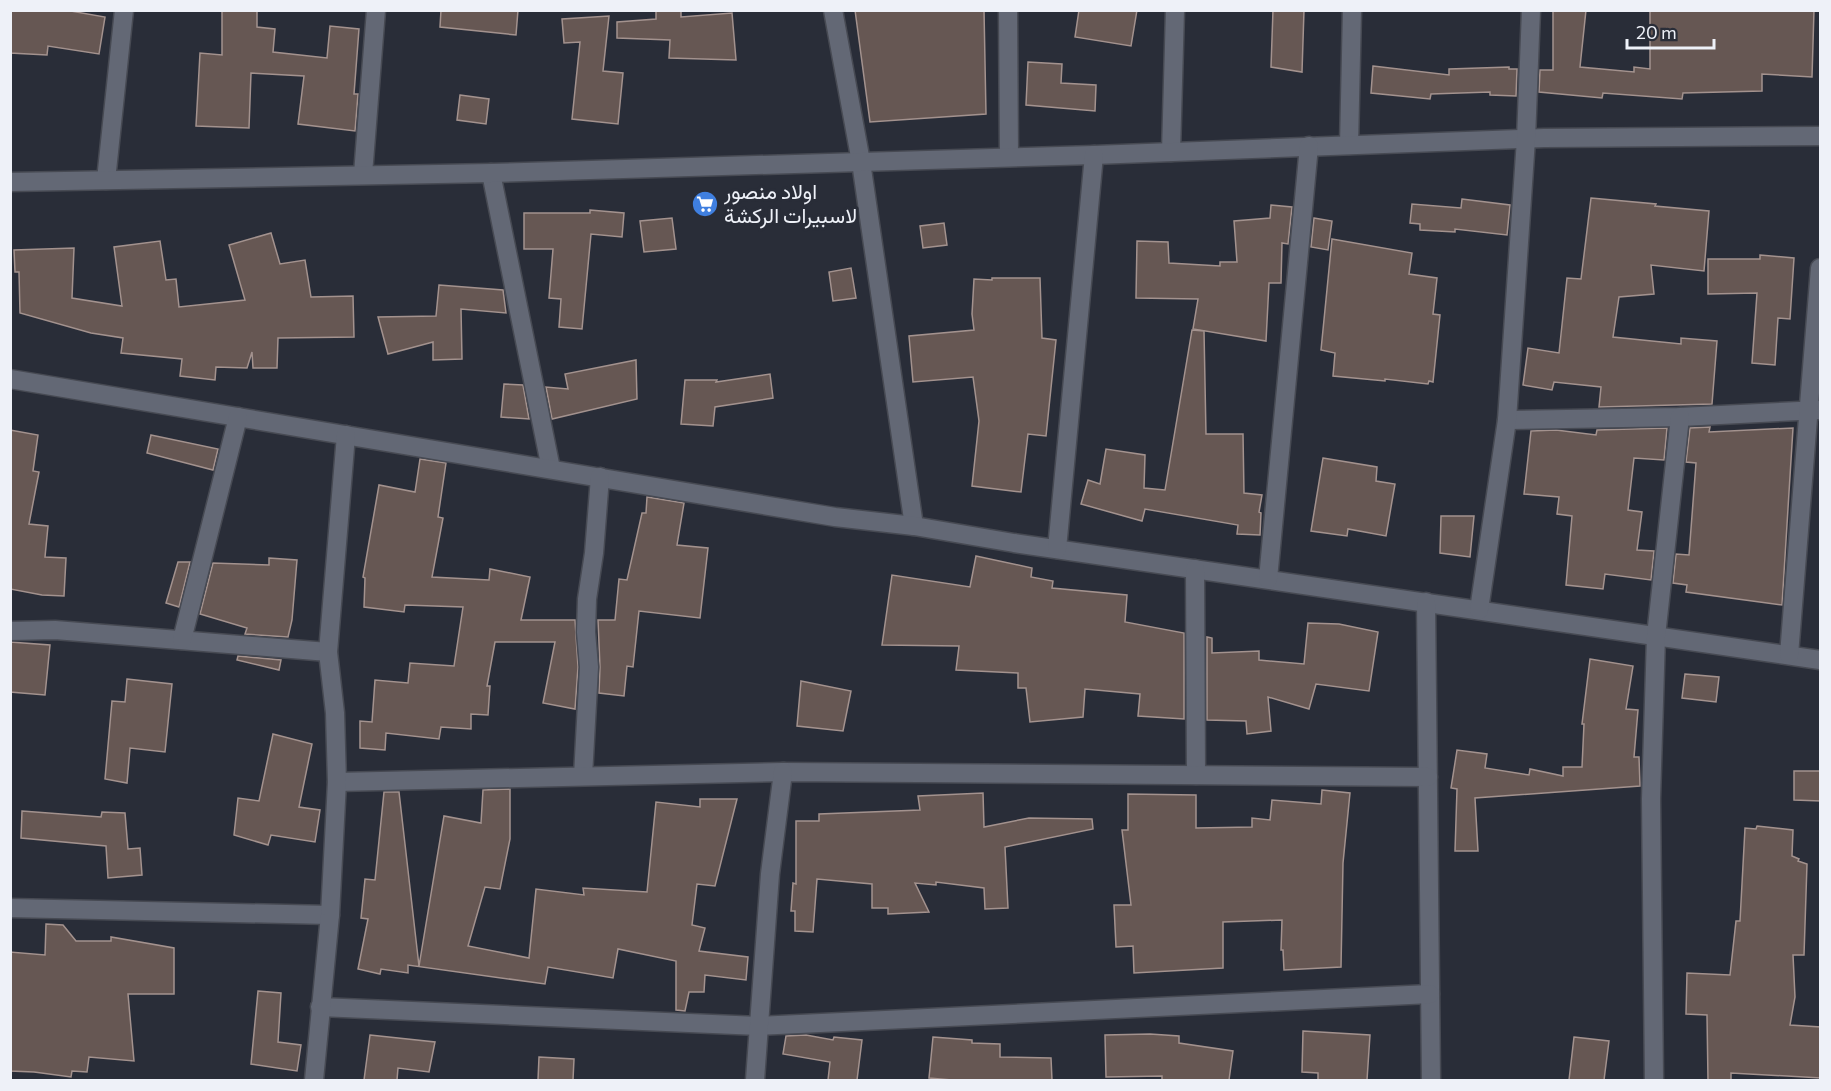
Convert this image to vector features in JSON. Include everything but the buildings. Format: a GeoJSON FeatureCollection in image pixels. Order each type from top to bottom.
{"type":"FeatureCollection","features":[{"type":"Feature","properties":{"kind":"street"},"geometry":{"type":"LineString","coordinates":[[106,180],[124,10]]}},
{"type":"Feature","properties":{"kind":"street"},"geometry":{"type":"LineString","coordinates":[[363,174],[376,10]]}},
{"type":"Feature","properties":{"kind":"street"},"geometry":{"type":"LineString","coordinates":[[833,10],[861,162],[914,526]]}},
{"type":"Feature","properties":{"kind":"street"},"geometry":{"type":"LineString","coordinates":[[1008,10],[1009,157]]}},
{"type":"Feature","properties":{"kind":"street"},"geometry":{"type":"LineString","coordinates":[[1171,152],[1175,10]]}},
{"type":"Feature","properties":{"kind":"street"},"geometry":{"type":"LineString","coordinates":[[1349,145],[1352,10]]}},
{"type":"Feature","properties":{"kind":"street"},"geometry":{"type":"LineString","coordinates":[[1479,610],[1507,420],[1526,139],[1531,10]]}},
{"type":"Feature","properties":{"kind":"street"},"geometry":{"type":"LineString","coordinates":[[10,182],[491,173],[1094,155],[1526,139],[1821,136]]}},
{"type":"Feature","properties":{"kind":"street"},"geometry":{"type":"LineString","coordinates":[[1268,579],[1309,146]]}},
{"type":"Feature","properties":{"kind":"street"},"geometry":{"type":"LineString","coordinates":[[1057,549],[1094,155]]}},
{"type":"Feature","properties":{"kind":"street"},"geometry":{"type":"LineString","coordinates":[[491,173],[551,469]]}},
{"type":"Feature","properties":{"kind":"street"},"geometry":{"type":"LineString","coordinates":[[1789,655],[1815,410],[1821,268]]}},
{"type":"Feature","properties":{"kind":"street"},"geometry":{"type":"LineString","coordinates":[[10,379],[835,517],[914,526],[1057,549],[1821,660]]}},
{"type":"Feature","properties":{"kind":"street"},"geometry":{"type":"LineString","coordinates":[[1507,420],[1680,417],[1815,410]]}},
{"type":"Feature","properties":{"kind":"street"},"geometry":{"type":"LineString","coordinates":[[182,640],[238,417]]}},
{"type":"Feature","properties":{"kind":"street"},"geometry":{"type":"LineString","coordinates":[[1654,1080],[1651,799],[1656,636],[1680,417]]}},
{"type":"Feature","properties":{"kind":"street"},"geometry":{"type":"LineString","coordinates":[[314,1080],[330,915],[338,782],[335,713],[328,652],[346,435]]}},
{"type":"Feature","properties":{"kind":"street"},"geometry":{"type":"LineString","coordinates":[[583,776],[590,667],[586,632],[587,599],[594,553],[600,477]]}},
{"type":"Feature","properties":{"kind":"street"},"geometry":{"type":"LineString","coordinates":[[1195,569],[1196,775]]}},
{"type":"Feature","properties":{"kind":"street"},"geometry":{"type":"LineString","coordinates":[[1426,602],[1431,1080]]}},
{"type":"Feature","properties":{"kind":"street"},"geometry":{"type":"LineString","coordinates":[[10,631],[55,630],[328,652]]}},
{"type":"Feature","properties":{"kind":"street"},"geometry":{"type":"LineString","coordinates":[[338,782],[583,776],[657,777],[783,772],[1428,777]]}},
{"type":"Feature","properties":{"kind":"street"},"geometry":{"type":"LineString","coordinates":[[755,1080],[770,874],[783,772]]}},
{"type":"Feature","properties":{"kind":"street"},"geometry":{"type":"LineString","coordinates":[[10,908],[330,915]]}},
{"type":"Feature","properties":{"kind":"street"},"geometry":{"type":"LineString","coordinates":[[320,1006],[759,1026],[1430,994]]}},
{"type":"Feature","properties":{"kind":"place","name":"اولاد منصور لاسبيرات الركشة"},"geometry":{"type":"Point","coordinates":[705,204]}}]}
